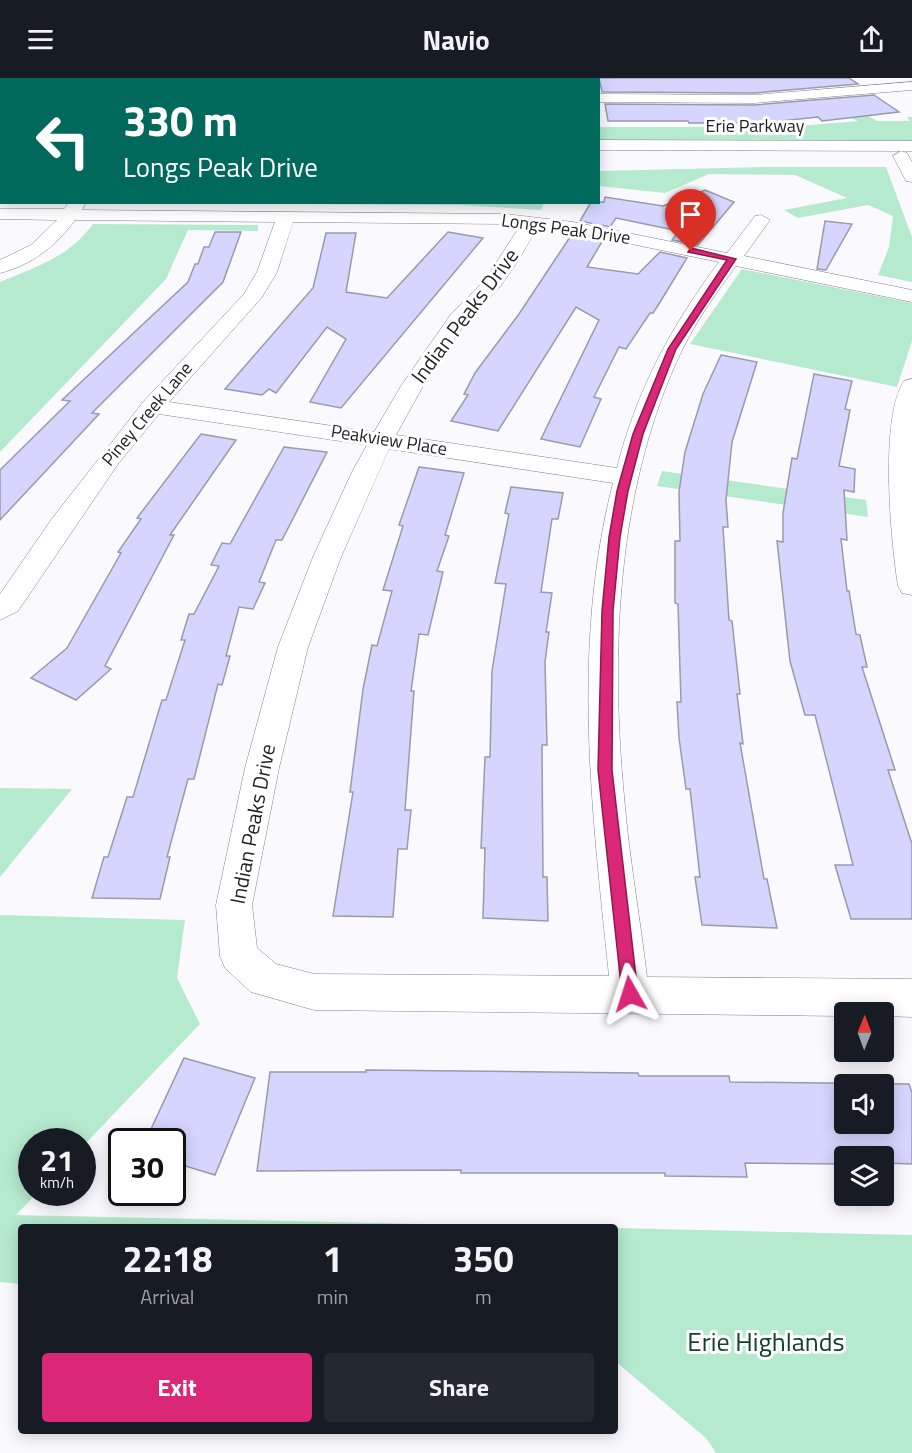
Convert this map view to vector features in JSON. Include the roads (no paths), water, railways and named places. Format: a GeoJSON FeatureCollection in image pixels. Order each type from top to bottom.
{"type":"FeatureCollection","features":[{"type":"Feature","properties":{"kind":"street"},"geometry":{"type":"LineString","coordinates":[[600,98],[754,99],[912,86]]}},
{"type":"Feature","properties":{"kind":"street","name":"Erie Parkway"},"geometry":{"type":"LineString","coordinates":[[600,145],[909,159]]}},
{"type":"Feature","properties":{"kind":"street"},"geometry":{"type":"LineString","coordinates":[[600,156],[664,156],[759,161],[909,159]]}},
{"type":"Feature","properties":{"kind":"street"},"geometry":{"type":"LineString","coordinates":[[0,267],[32,254],[48,243],[74,208]]}},
{"type":"Feature","properties":{"kind":"street","name":"Longs Peak Drive"},"geometry":{"type":"LineString","coordinates":[[0,214],[74,208],[286,216],[455,217],[531,222],[573,227],[912,296]]}},
{"type":"Feature","properties":{"kind":"street","name":"Piney Creek Lane"},"geometry":{"type":"LineString","coordinates":[[0,610],[8,604],[60,526],[152,406],[252,297],[267,272],[286,216]]}},
{"type":"Feature","properties":{"kind":"street"},"geometry":{"type":"LineString","coordinates":[[630,994],[605,770],[604,693],[614,537],[626,477],[638,434],[672,349],[761,220]]}},
{"type":"Feature","properties":{"kind":"street","name":"Indian Peaks Drive"},"geometry":{"type":"LineString","coordinates":[[531,222],[509,261],[492,284],[458,318],[418,376],[364,472],[327,557],[293,647],[262,768],[234,905],[239,956],[265,979],[314,992],[912,998]]}},
{"type":"Feature","properties":{"kind":"street"},"geometry":{"type":"LineString","coordinates":[[912,386],[906,403],[902,479],[912,586]]}},
{"type":"Feature","properties":{"kind":"street","name":"Peakview Place"},"geometry":{"type":"LineString","coordinates":[[152,406],[383,438],[626,477]]}},
{"type":"Feature","properties":{"kind":"park label","name":"Erie Highlands"},"geometry":{"type":"Point","coordinates":[766,1342]}}]}
